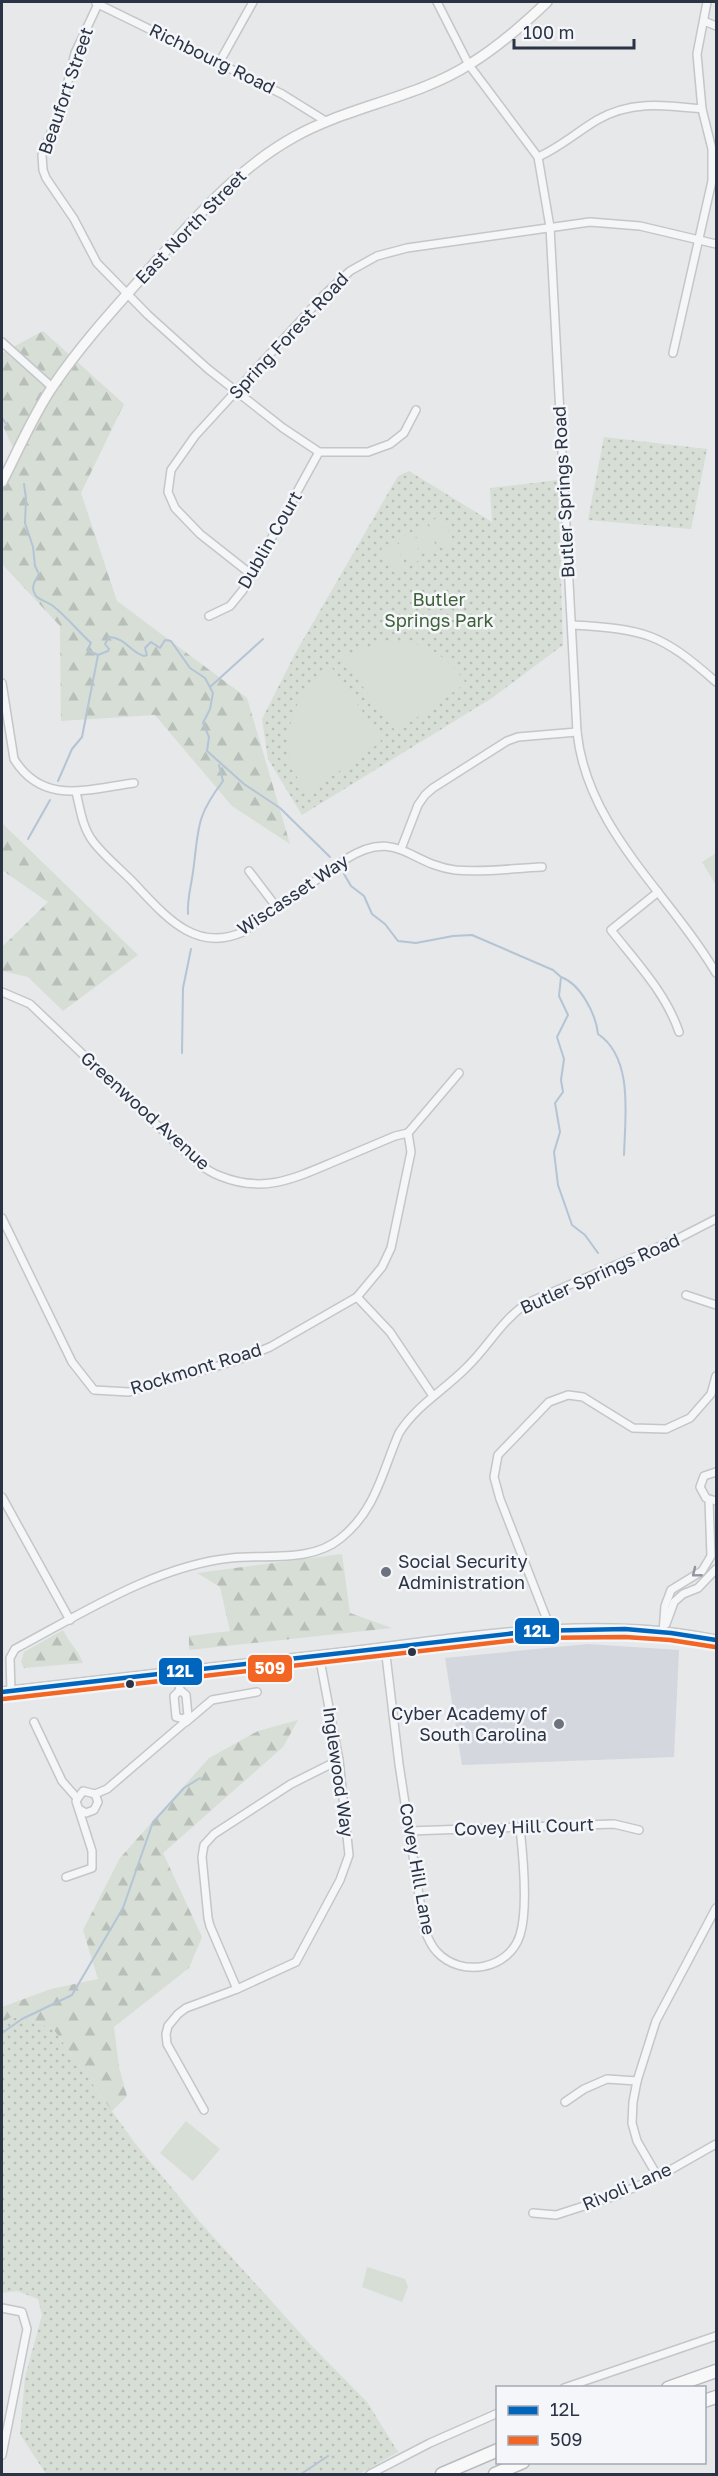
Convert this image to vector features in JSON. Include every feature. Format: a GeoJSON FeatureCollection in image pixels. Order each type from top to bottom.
{"type":"FeatureCollection","features":[{"type":"Feature","properties":{"kind":"highway"},"geometry":{"type":"LineString","coordinates":[[674,2386],[717,2371]]}},
{"type":"Feature","properties":{"kind":"highway"},"geometry":{"type":"LineString","coordinates":[[442,2475],[496,2451]]}},
{"type":"Feature","properties":{"kind":"highway"},"geometry":{"type":"LineString","coordinates":[[495,2475],[521,2464]]}},
{"type":"Feature","properties":{"kind":"main road","name":"East North Street"},"geometry":{"type":"LineString","coordinates":[[2,482],[52,387],[91,336],[216,197],[241,173],[265,154],[295,136],[423,86],[469,65],[513,33],[548,2]]}},
{"type":"Feature","properties":{"kind":"main road"},"geometry":{"type":"LineString","coordinates":[[6,1691],[177,1673],[453,1638],[551,1630],[623,1628],[717,1640]]}},
{"type":"Feature","properties":{"kind":"street","name":"Richbourg Road"},"geometry":{"type":"LineString","coordinates":[[97,2],[282,94],[327,122]]}},
{"type":"Feature","properties":{"kind":"street","name":"Beaufort Street"},"geometry":{"type":"LineString","coordinates":[[97,2],[75,54],[63,102],[43,150],[42,164],[46,178],[74,219],[97,262],[127,294],[179,344],[237,392],[283,428],[319,452]]}},
{"type":"Feature","properties":{"kind":"street"},"geometry":{"type":"LineString","coordinates":[[219,63],[253,2]]}},
{"type":"Feature","properties":{"kind":"street","name":"Butler Springs Road"},"geometry":{"type":"LineString","coordinates":[[437,2],[469,65],[538,157],[550,227],[579,750],[594,798],[604,816],[717,973]]}},
{"type":"Feature","properties":{"kind":"street"},"geometry":{"type":"LineString","coordinates":[[673,353],[710,195],[713,170],[711,138],[702,109],[698,54],[707,2]]}},
{"type":"Feature","properties":{"kind":"street"},"geometry":{"type":"LineString","coordinates":[[704,21],[717,26]]}},
{"type":"Feature","properties":{"kind":"street"},"geometry":{"type":"LineString","coordinates":[[538,157],[550,152],[596,120],[621,109],[649,105],[702,109]]}},
{"type":"Feature","properties":{"kind":"street","name":"Spring Forest Road"},"geometry":{"type":"LineString","coordinates":[[252,575],[213,546],[175,508],[168,492],[169,475],[173,465],[195,436],[323,296],[350,271],[368,260],[390,252],[422,245],[590,222],[611,222],[717,243]]}},
{"type":"Feature","properties":{"kind":"street"},"geometry":{"type":"LineString","coordinates":[[2,342],[52,387]]}},
{"type":"Feature","properties":{"kind":"street"},"geometry":{"type":"LineString","coordinates":[[319,452],[368,452],[390,444],[404,433],[416,410]]}},
{"type":"Feature","properties":{"kind":"street","name":"Dublin Court"},"geometry":{"type":"LineString","coordinates":[[209,616],[230,606],[252,575],[319,452]]}},
{"type":"Feature","properties":{"kind":"street"},"geometry":{"type":"LineString","coordinates":[[572,625],[617,627],[655,637],[672,646],[717,682]]}},
{"type":"Feature","properties":{"kind":"street"},"geometry":{"type":"LineString","coordinates":[[2,685],[11,749],[21,769],[43,787],[76,792],[134,783]]}},
{"type":"Feature","properties":{"kind":"street"},"geometry":{"type":"LineString","coordinates":[[401,849],[418,806],[433,788],[507,741],[518,737],[577,732]]}},
{"type":"Feature","properties":{"kind":"street","name":"Wiscasset Way"},"geometry":{"type":"LineString","coordinates":[[76,792],[82,818],[93,841],[181,928],[206,938],[230,937],[254,926],[357,852],[377,846],[401,849],[452,869],[542,867]]}},
{"type":"Feature","properties":{"kind":"street"},"geometry":{"type":"LineString","coordinates":[[249,871],[278,909]]}},
{"type":"Feature","properties":{"kind":"street"},"geometry":{"type":"LineString","coordinates":[[657,892],[611,930],[673,1012],[679,1032]]}},
{"type":"Feature","properties":{"kind":"street","name":"Greenwood Avenue"},"geometry":{"type":"LineString","coordinates":[[2,992],[30,1004],[178,1146],[204,1168],[218,1176],[251,1185],[294,1179],[395,1136],[408,1133]]}},
{"type":"Feature","properties":{"kind":"street"},"geometry":{"type":"LineString","coordinates":[[433,1395],[390,1332],[357,1297],[382,1267],[391,1248],[411,1152],[408,1133],[459,1073]]}},
{"type":"Feature","properties":{"kind":"street","name":"Rockmont Road"},"geometry":{"type":"LineString","coordinates":[[2,1218],[72,1362],[94,1390],[129,1392],[235,1361],[270,1347],[357,1297]]}},
{"type":"Feature","properties":{"kind":"street","name":"Butler Springs Road"},"geometry":{"type":"LineString","coordinates":[[6,1691],[10,1658],[15,1649],[128,1590],[194,1563],[236,1557],[309,1553],[339,1540],[366,1513],[406,1421],[466,1368],[513,1313],[527,1303],[679,1238],[717,1219]]}},
{"type":"Feature","properties":{"kind":"street"},"geometry":{"type":"LineString","coordinates":[[686,1295],[717,1305]]}},
{"type":"Feature","properties":{"kind":"street"},"geometry":{"type":"LineString","coordinates":[[551,1630],[500,1499],[494,1477],[498,1455],[549,1402],[568,1395],[584,1397],[633,1428],[666,1429],[690,1418],[711,1394],[717,1376]]}},
{"type":"Feature","properties":{"kind":"street"},"geometry":{"type":"LineString","coordinates":[[663,1632],[665,1606],[671,1590],[702,1570],[711,1556],[713,1500],[702,1494],[701,1481],[709,1473],[717,1472]]}},
{"type":"Feature","properties":{"kind":"street"},"geometry":{"type":"LineString","coordinates":[[2,1497],[70,1620]]}},
{"type":"Feature","properties":{"kind":"street"},"geometry":{"type":"LineString","coordinates":[[663,1632],[674,1602],[683,1594],[698,1588],[717,1569]]}},
{"type":"Feature","properties":{"kind":"street","name":"Covey Hill Lane"},"geometry":{"type":"LineString","coordinates":[[385,1647],[418,1896],[429,1942],[437,1953],[460,1966],[473,1968],[493,1964],[508,1955],[520,1935],[523,1893],[520,1828]]}},
{"type":"Feature","properties":{"kind":"street","name":"Inglewood Way"},"geometry":{"type":"LineString","coordinates":[[204,2110],[167,2044],[166,2034],[173,2019],[186,2008],[237,1989],[296,1962],[340,1880],[349,1855],[339,1760],[319,1655]]}},
{"type":"Feature","properties":{"kind":"street"},"geometry":{"type":"LineString","coordinates":[[177,1673],[180,1690],[186,1695],[187,1701],[188,1716],[184,1721]]}},
{"type":"Feature","properties":{"kind":"street"},"geometry":{"type":"LineString","coordinates":[[180,1690],[174,1696],[174,1703],[176,1717],[184,1721]]}},
{"type":"Feature","properties":{"kind":"street"},"geometry":{"type":"LineString","coordinates":[[76,1797],[82,1791],[94,1794],[106,1789],[184,1721],[212,1700],[256,1692]]}},
{"type":"Feature","properties":{"kind":"street"},"geometry":{"type":"LineString","coordinates":[[174,1703],[187,1701]]}},
{"type":"Feature","properties":{"kind":"street"},"geometry":{"type":"LineString","coordinates":[[34,1722],[63,1781],[76,1797],[92,1851],[92,1868],[66,1876]]}},
{"type":"Feature","properties":{"kind":"street"},"geometry":{"type":"LineString","coordinates":[[237,1989],[210,1926],[202,1857],[204,1845],[214,1834],[291,1784],[339,1760]]}},
{"type":"Feature","properties":{"kind":"street"},"geometry":{"type":"LineString","coordinates":[[79,1809],[86,1813],[94,1810],[98,1802],[94,1794]]}},
{"type":"Feature","properties":{"kind":"street","name":"Covey Hill Court"},"geometry":{"type":"LineString","coordinates":[[409,1831],[614,1824],[639,1830]]}},
{"type":"Feature","properties":{"kind":"street"},"geometry":{"type":"LineString","coordinates":[[658,2177],[637,2141],[632,2122],[637,2081],[656,2020],[717,1908]]}},
{"type":"Feature","properties":{"kind":"street"},"geometry":{"type":"LineString","coordinates":[[565,2102],[584,2089],[607,2079],[637,2081]]}},
{"type":"Feature","properties":{"kind":"street","name":"Rivoli Lane"},"geometry":{"type":"LineString","coordinates":[[533,2213],[556,2215],[615,2196],[658,2177],[717,2144]]}},
{"type":"Feature","properties":{"kind":"street"},"geometry":{"type":"LineString","coordinates":[[2,2308],[18,2311],[25,2317],[27,2329],[2,2456]]}},
{"type":"Feature","properties":{"kind":"street"},"geometry":{"type":"LineString","coordinates":[[570,2386],[717,2337]]}},
{"type":"Feature","properties":{"kind":"street"},"geometry":{"type":"LineString","coordinates":[[370,2475],[461,2428],[496,2414]]}},
{"type":"Feature","properties":{"kind":"shaded area"},"geometry":{"type":"Polygon","coordinates":[[[588,1644],[679,1650],[674,1757],[462,1765],[445,1658],[588,1644]]]}},
{"type":"Feature","properties":{"kind":"green space"},"geometry":{"type":"Polygon","coordinates":[[[43,331],[124,404],[81,493],[117,601],[247,698],[290,844],[232,806],[155,715],[61,721],[60,626],[2,564],[2,472],[14,450],[2,424],[2,353],[43,331]]]}},
{"type":"Feature","properties":{"kind":"green space"},"geometry":{"type":"Polygon","coordinates":[[[604,437],[707,449],[691,529],[588,520],[604,437]]]}},
{"type":"Feature","properties":{"kind":"green space","name":"Butler Springs Park"},"geometry":{"type":"Polygon","coordinates":[[[409,471],[492,522],[490,488],[558,480],[563,645],[492,698],[302,815],[268,759],[262,719],[296,652],[398,476],[409,471]]]}},
{"type":"Feature","properties":{"kind":"green space"},"geometry":{"type":"Polygon","coordinates":[[[440,516],[454,541],[442,548],[428,523],[440,516]]]}},
{"type":"Feature","properties":{"kind":"green space"},"geometry":{"type":"Polygon","coordinates":[[[424,525],[439,550],[427,556],[413,531],[424,525]]]}},
{"type":"Feature","properties":{"kind":"green space"},"geometry":{"type":"Polygon","coordinates":[[[409,533],[423,558],[411,565],[397,540],[409,533]]]}},
{"type":"Feature","properties":{"kind":"green space"},"geometry":{"type":"Polygon","coordinates":[[[393,542],[407,567],[396,574],[381,549],[393,542]]]}},
{"type":"Feature","properties":{"kind":"green space"},"geometry":{"type":"Polygon","coordinates":[[[401,641],[421,645],[438,654],[466,683],[399,730],[394,729],[341,657],[383,642],[401,641]]]}},
{"type":"Feature","properties":{"kind":"green space"},"geometry":{"type":"Polygon","coordinates":[[[330,665],[379,735],[381,742],[308,793],[291,764],[288,746],[289,733],[302,695],[319,674],[330,665]]]}},
{"type":"Feature","properties":{"kind":"green space"},"geometry":{"type":"Polygon","coordinates":[[[2,823],[138,955],[63,1011],[28,977],[2,971],[2,947],[48,902],[2,870],[2,823]]]}},
{"type":"Feature","properties":{"kind":"green space"},"geometry":{"type":"Polygon","coordinates":[[[716,853],[716,885],[702,862],[716,853]]]}},
{"type":"Feature","properties":{"kind":"green space"},"geometry":{"type":"Polygon","coordinates":[[[342,1554],[350,1613],[392,1628],[189,1650],[189,1636],[230,1631],[220,1587],[197,1573],[342,1554]]]}},
{"type":"Feature","properties":{"kind":"green space"},"geometry":{"type":"Polygon","coordinates":[[[63,1630],[83,1663],[24,1668],[21,1662],[24,1652],[63,1630]]]}},
{"type":"Feature","properties":{"kind":"green space"},"geometry":{"type":"Polygon","coordinates":[[[298,1720],[283,1747],[163,1853],[202,1937],[189,1968],[114,2027],[119,2067],[127,2096],[112,2111],[54,2030],[36,2021],[11,2017],[2,2023],[2,2007],[51,1989],[98,1979],[83,1930],[120,1858],[209,1758],[258,1731],[298,1720]]]}},
{"type":"Feature","properties":{"kind":"green space"},"geometry":{"type":"Polygon","coordinates":[[[11,2017],[36,2021],[54,2030],[134,2142],[199,2221],[310,2344],[367,2402],[398,2452],[359,2474],[46,2474],[20,2434],[25,2377],[42,2315],[38,2299],[17,2291],[2,2293],[2,2023],[11,2017]]]}},
{"type":"Feature","properties":{"kind":"green space"},"geometry":{"type":"Polygon","coordinates":[[[186,2121],[220,2149],[193,2181],[160,2153],[186,2121]]]}},
{"type":"Feature","properties":{"kind":"green space"},"geometry":{"type":"Polygon","coordinates":[[[367,2267],[405,2279],[408,2287],[402,2302],[362,2287],[367,2267]]]}},
{"type":"Feature","properties":{"kind":"waterway"},"geometry":{"type":"LineString","coordinates":[[2,418],[7,425]]}},
{"type":"Feature","properties":{"kind":"waterway"},"geometry":{"type":"LineString","coordinates":[[24,484],[25,523],[39,574],[33,585],[35,595],[63,615],[91,643],[87,650],[98,655],[108,651],[105,644],[109,637],[124,642],[144,656],[147,655],[145,648],[151,642],[160,648],[165,640],[171,641],[190,668],[205,678],[213,693],[210,709],[203,723],[209,737],[207,751],[244,784],[280,808],[330,857]]}},
{"type":"Feature","properties":{"kind":"waterway"},"geometry":{"type":"LineString","coordinates":[[210,687],[263,639]]}},
{"type":"Feature","properties":{"kind":"waterway"},"geometry":{"type":"LineString","coordinates":[[58,781],[72,749],[82,737],[98,655]]}},
{"type":"Feature","properties":{"kind":"waterway"},"geometry":{"type":"LineString","coordinates":[[188,914],[200,824],[207,805],[223,781],[219,765]]}},
{"type":"Feature","properties":{"kind":"waterway"},"geometry":{"type":"LineString","coordinates":[[28,839],[50,800]]}},
{"type":"Feature","properties":{"kind":"waterway"},"geometry":{"type":"LineString","coordinates":[[344,874],[351,886],[364,896],[372,914],[385,924],[398,941],[416,943],[472,935],[553,970],[561,977],[559,996],[568,1015],[557,1037],[564,1059],[561,1080],[563,1092],[555,1103],[560,1132],[554,1152],[558,1185],[572,1225],[585,1235],[598,1253]]}},
{"type":"Feature","properties":{"kind":"waterway"},"geometry":{"type":"LineString","coordinates":[[182,1053],[183,988],[191,949]]}},
{"type":"Feature","properties":{"kind":"waterway"},"geometry":{"type":"LineString","coordinates":[[561,977],[581,993],[591,1009],[598,1034],[617,1058],[625,1090],[624,1155]]}},
{"type":"Feature","properties":{"kind":"waterway"},"geometry":{"type":"LineString","coordinates":[[2,2033],[22,2019],[72,1995],[123,1908],[153,1822],[184,1788],[200,1778]]}},
{"type":"Feature","properties":{"kind":"waterway"},"geometry":{"type":"LineString","coordinates":[[301,2474],[328,2456]]}},
{"type":"Feature","properties":{"kind":"transit line","name":"12L"},"geometry":{"type":"LineString","coordinates":[[2,1692],[533,1631],[625,1629],[716,1640]]}},
{"type":"Feature","properties":{"kind":"transit line","name":"509"},"geometry":{"type":"LineString","coordinates":[[3,1699],[534,1638],[625,1637],[670,1640],[715,1647]]}},
{"type":"Feature","properties":{"kind":"place","name":"Social Security Administration"},"geometry":{"type":"Point","coordinates":[386,1572]}},
{"type":"Feature","properties":{"kind":"place","name":"Cyber Academy of South Carolina"},"geometry":{"type":"Point","coordinates":[559,1724]}}]}
